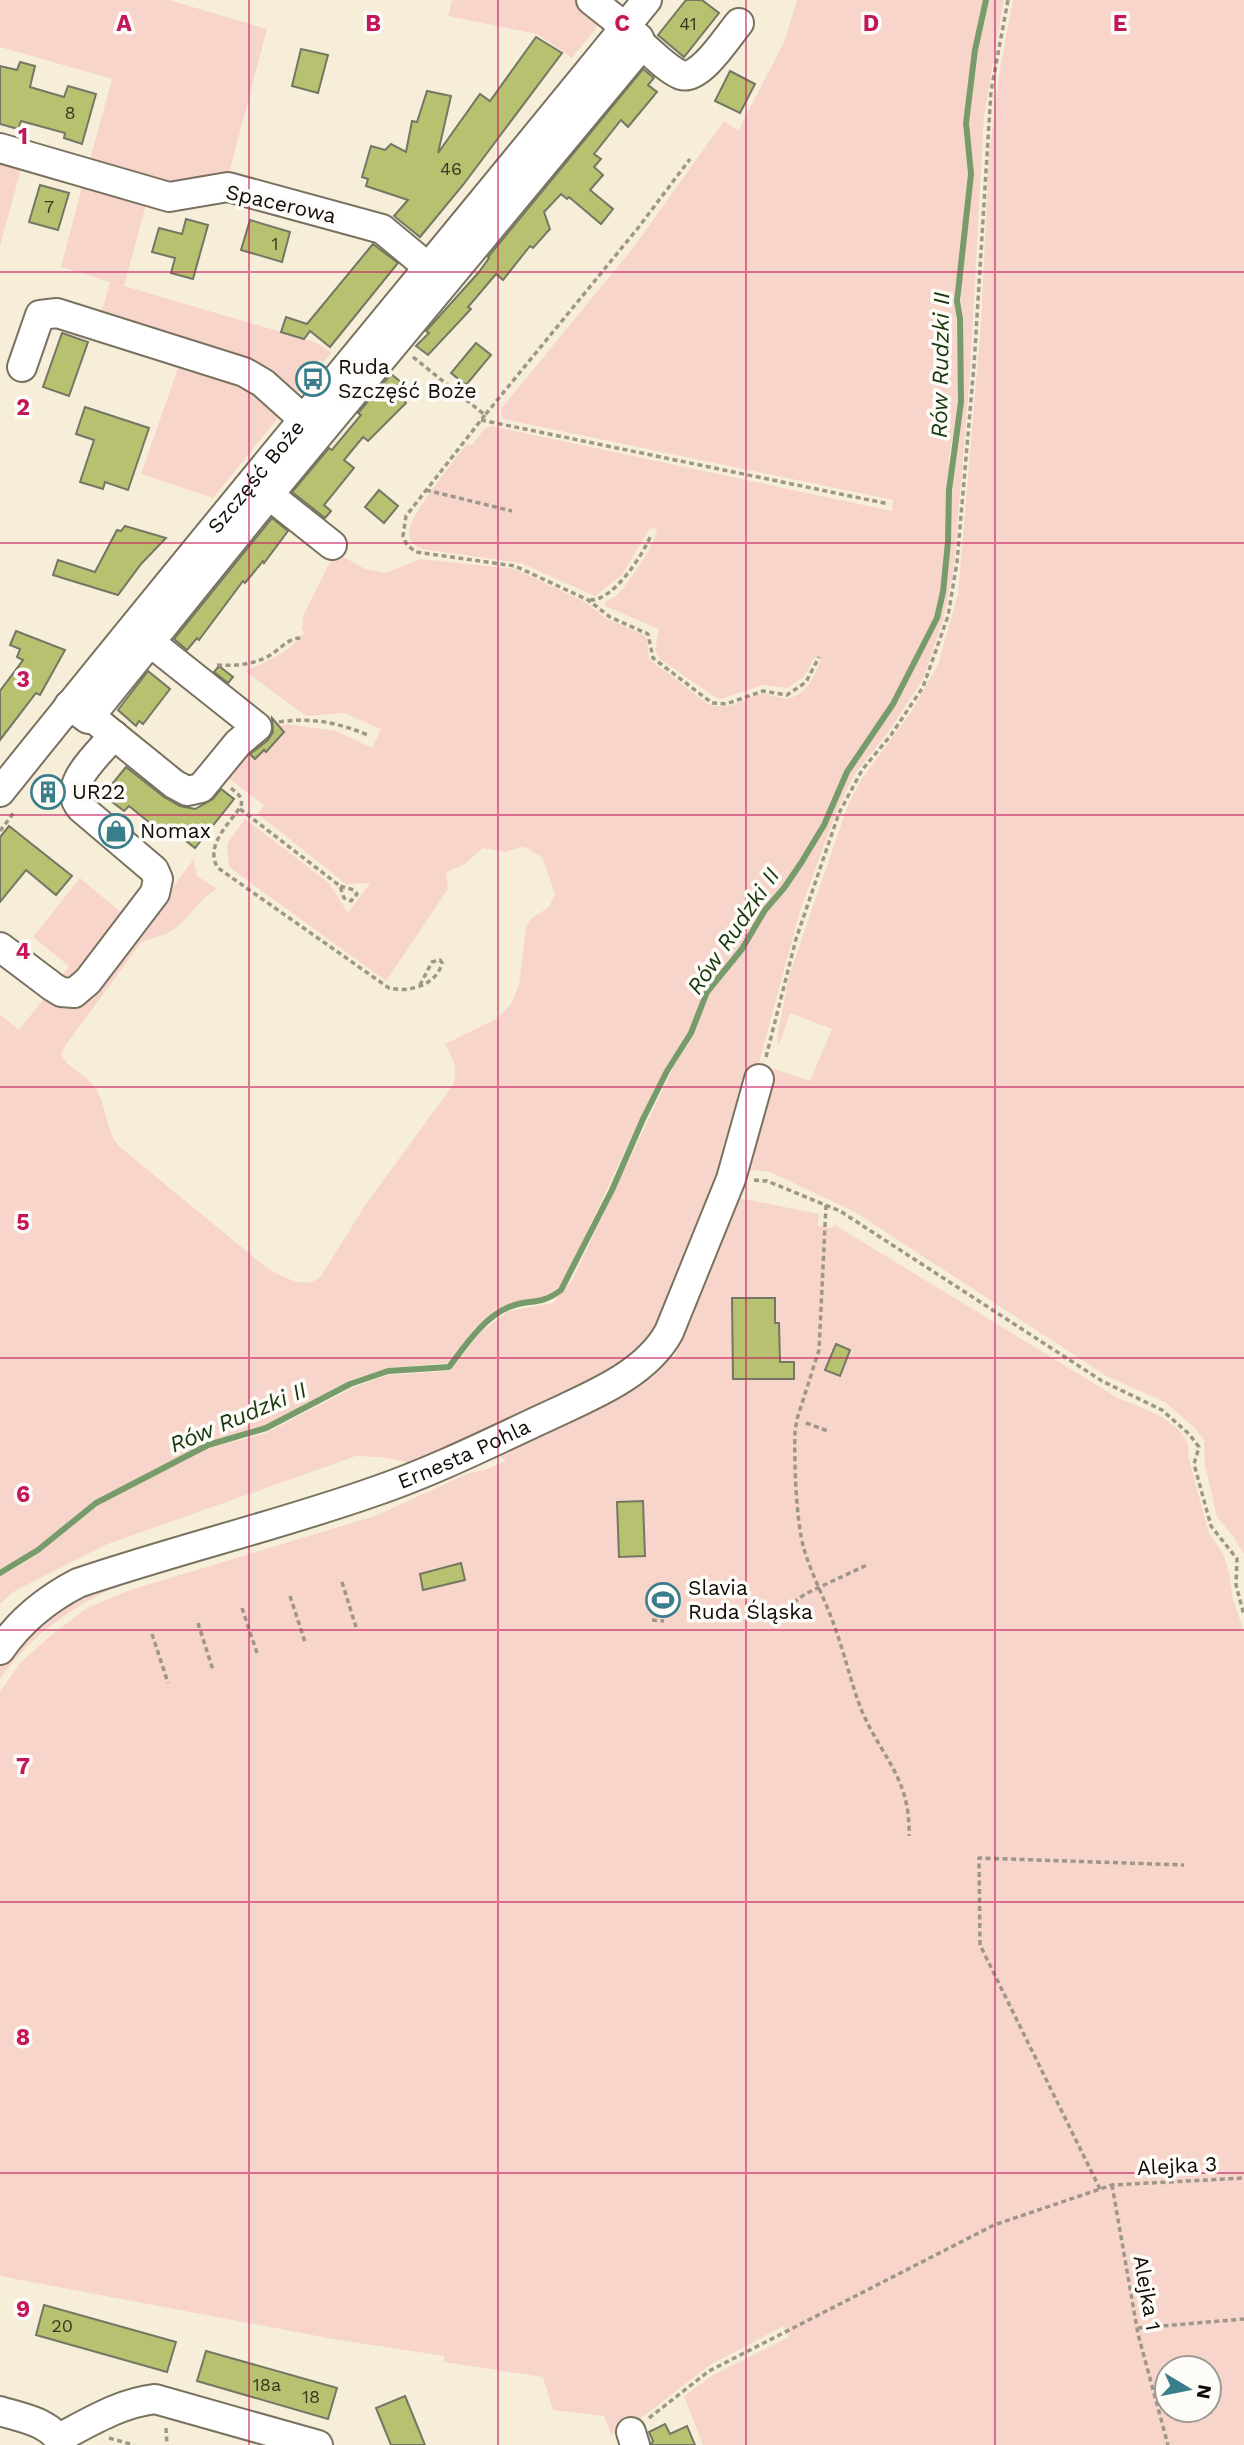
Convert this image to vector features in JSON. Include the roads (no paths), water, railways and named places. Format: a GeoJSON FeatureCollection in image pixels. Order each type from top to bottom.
{"type":"FeatureCollection","features":[{"type":"Feature","properties":{"kind":"street"},"geometry":{"type":"LineString","coordinates":[[592,0],[679,74],[689,76],[699,72],[739,23]]}},
{"type":"Feature","properties":{"kind":"street","name":"Szczęść Boże"},"geometry":{"type":"LineString","coordinates":[[0,792],[80,710],[302,418],[429,268],[634,36],[647,0]]}},
{"type":"Feature","properties":{"kind":"street"},"geometry":{"type":"LineString","coordinates":[[150,642],[257,727],[245,735],[201,788],[187,791],[180,788],[80,710],[150,642],[395,342],[634,36]]}},
{"type":"Feature","properties":{"kind":"street","name":"Spacerowa"},"geometry":{"type":"LineString","coordinates":[[0,148],[169,197],[228,187],[382,229],[429,268]]}},
{"type":"Feature","properties":{"kind":"street"},"geometry":{"type":"LineString","coordinates":[[22,367],[40,315],[57,313],[244,372],[263,383],[302,418]]}},
{"type":"Feature","properties":{"kind":"street"},"geometry":{"type":"LineString","coordinates":[[269,495],[332,545]]}},
{"type":"Feature","properties":{"kind":"street"},"geometry":{"type":"LineString","coordinates":[[0,947],[61,992],[75,993],[88,981],[155,893],[158,880],[154,870],[81,808],[75,798],[79,778],[114,735]]}},
{"type":"Feature","properties":{"kind":"street","name":"Ernesta Pohla"},"geometry":{"type":"LineString","coordinates":[[0,1650],[10,1636],[39,1608],[78,1583],[396,1484],[478,1451],[605,1388],[645,1362],[662,1345],[731,1179],[759,1079]]}},
{"type":"Feature","properties":{"kind":"street"},"geometry":{"type":"LineString","coordinates":[[0,2411],[48,2427],[61,2441],[127,2405],[155,2399],[318,2445]]}},
{"type":"Feature","properties":{"kind":"waterway","name":"Rów Rudzki II"},"geometry":{"type":"LineString","coordinates":[[0,1573],[38,1550],[96,1503],[208,1445],[266,1428],[350,1384],[388,1371],[449,1367],[491,1318],[516,1304],[546,1299],[561,1290],[612,1190],[667,1071],[691,1033],[707,992],[742,949],[765,910],[801,863],[824,825],[847,772],[893,704],[937,618],[943,592],[949,490],[961,402],[960,319],[957,301],[971,174],[966,123],[975,50],[986,0]]}},
{"type":"Feature","properties":{"kind":"place","name":"Ruda Szczęść Boże"},"geometry":{"type":"Point","coordinates":[313,379]}},
{"type":"Feature","properties":{"kind":"place","name":"UR22"},"geometry":{"type":"Point","coordinates":[48,792]}},
{"type":"Feature","properties":{"kind":"place","name":"Nomax"},"geometry":{"type":"Point","coordinates":[116,831]}},
{"type":"Feature","properties":{"kind":"place","name":"Slavia Ruda Śląska"},"geometry":{"type":"Point","coordinates":[663,1600]}}]}
